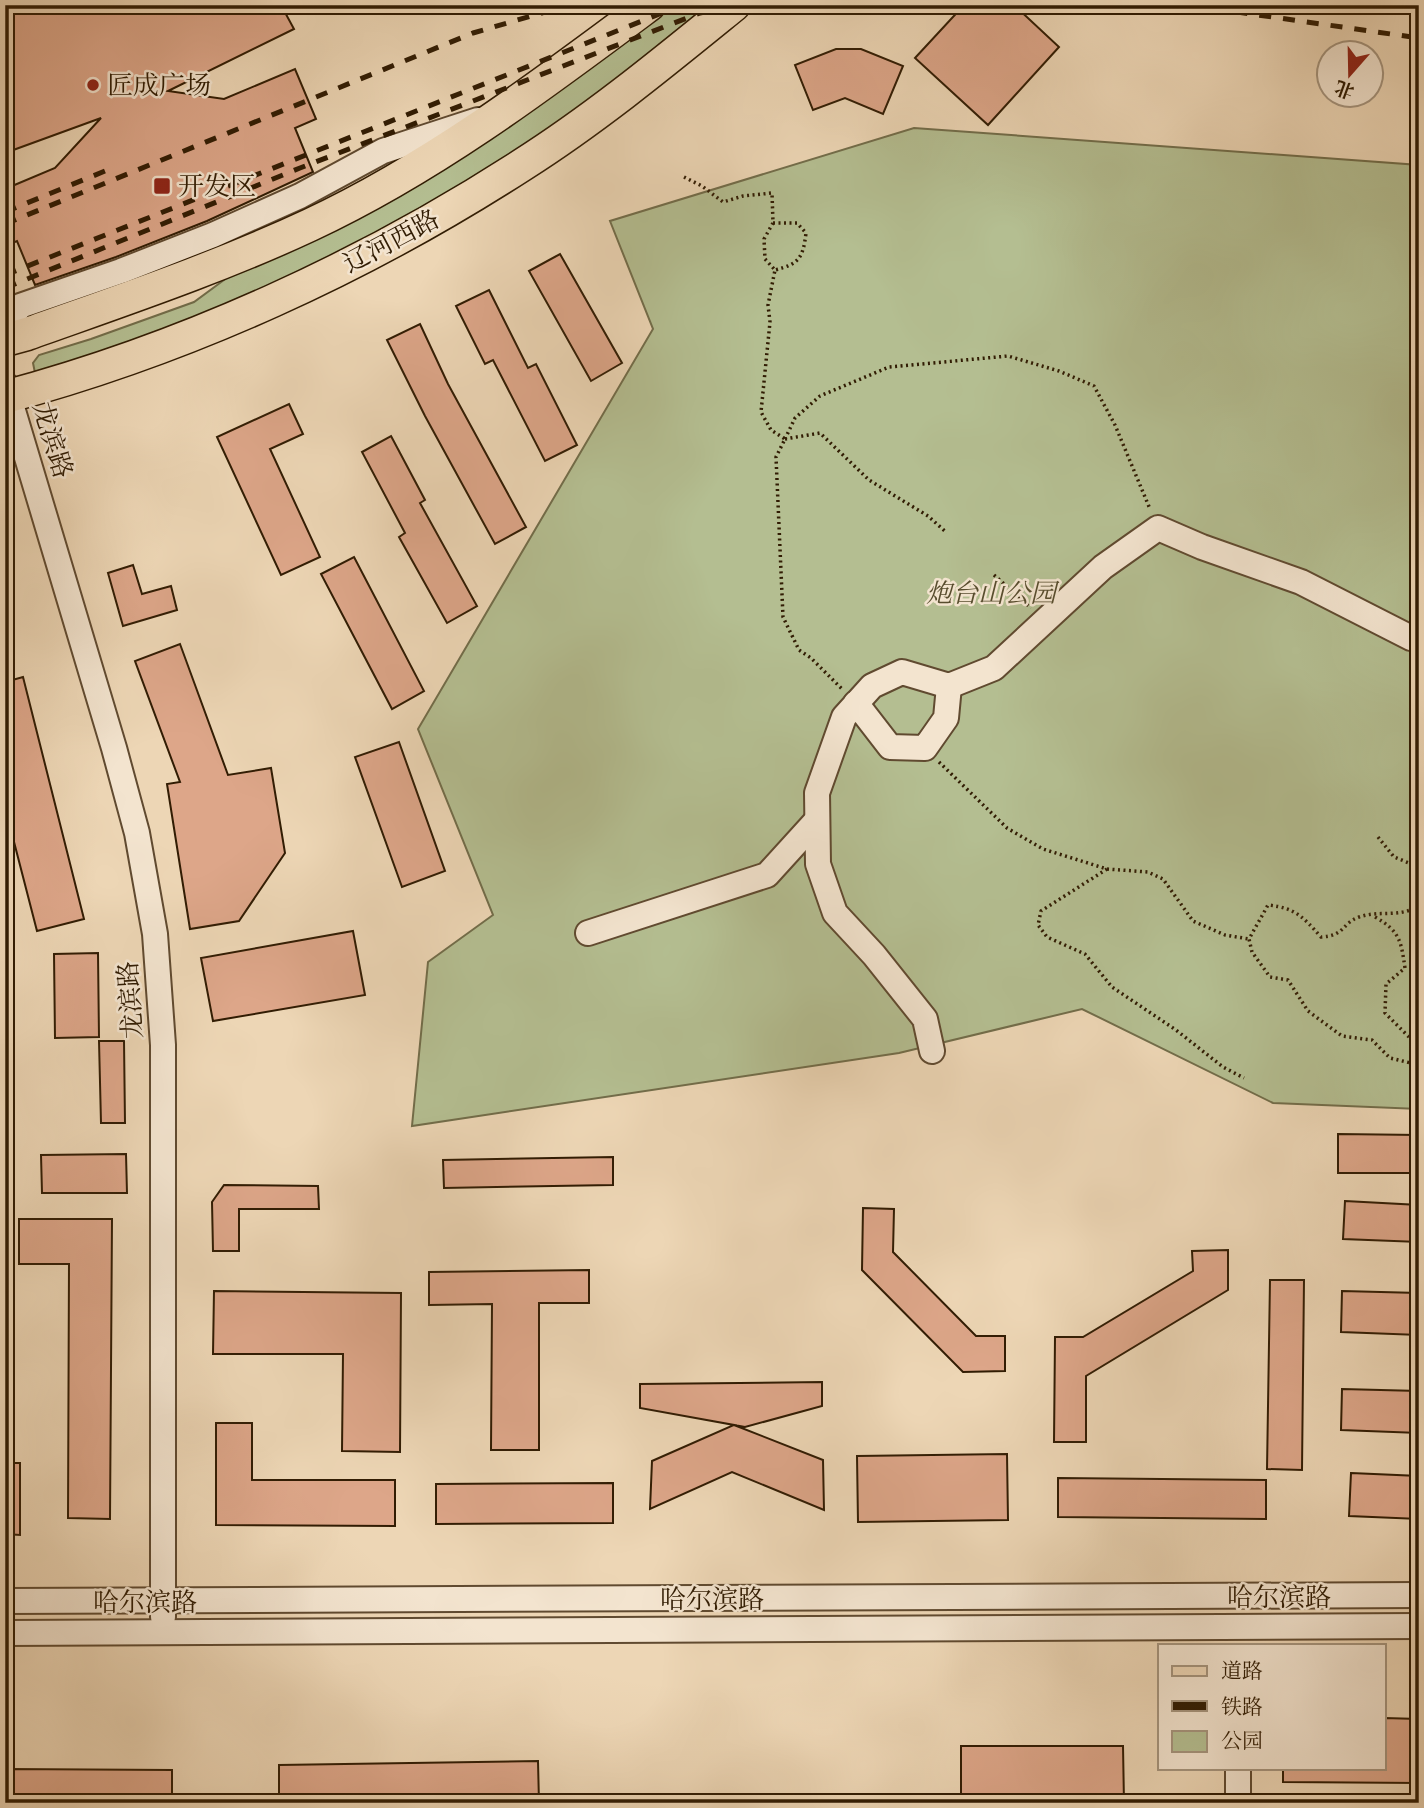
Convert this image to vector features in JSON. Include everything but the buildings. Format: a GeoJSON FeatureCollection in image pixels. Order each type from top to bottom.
{"type":"FeatureCollection","features":[{"type":"Feature","properties":{"kind":"main road","name":"辽河西路"},"geometry":{"type":"LineString","coordinates":[[5,340],[220,265],[312,224],[414,169],[499,113],[649,5]]}},
{"type":"Feature","properties":{"kind":"main road","name":"辽河西路"},"geometry":{"type":"LineString","coordinates":[[6,392],[133,357],[239,314],[332,272],[439,216],[523,164],[607,105],[734,5]]}},
{"type":"Feature","properties":{"kind":"street"},"geometry":{"type":"LineString","coordinates":[[5,327],[20,306],[213,235],[300,196],[383,151],[499,113]]}},
{"type":"Feature","properties":{"kind":"street","name":"龙滨路"},"geometry":{"type":"LineString","coordinates":[[6,392],[114,748],[137,833],[155,934],[163,1045],[163,1632]]}},
{"type":"Feature","properties":{"kind":"street"},"geometry":{"type":"LineString","coordinates":[[932,1052],[925,1019],[874,955],[835,913],[818,864],[817,793],[844,717],[872,686],[902,672],[949,686],[994,668],[1103,567],[1158,528],[1202,547],[1301,582],[1419,640]]}},
{"type":"Feature","properties":{"kind":"street"},"geometry":{"type":"LineString","coordinates":[[856,703],[890,747],[925,748],[946,718],[949,686]]}},
{"type":"Feature","properties":{"kind":"street"},"geometry":{"type":"LineString","coordinates":[[588,933],[767,875],[817,820]]}},
{"type":"Feature","properties":{"kind":"street","name":"哈尔滨路"},"geometry":{"type":"LineString","coordinates":[[5,1601],[1419,1595]]}},
{"type":"Feature","properties":{"kind":"street"},"geometry":{"type":"LineString","coordinates":[[1237,1596],[1237,1636]]}},
{"type":"Feature","properties":{"kind":"street","name":"哈尔滨路"},"geometry":{"type":"LineString","coordinates":[[5,1633],[1237,1636],[1419,1626]]}},
{"type":"Feature","properties":{"kind":"street"},"geometry":{"type":"LineString","coordinates":[[1238,1770],[1238,1803]]}},
{"type":"Feature","properties":{"kind":"path"},"geometry":{"type":"LineString","coordinates":[[684,177],[702,186],[723,202],[743,196],[772,193],[773,223],[764,239],[765,259],[775,270]]}},
{"type":"Feature","properties":{"kind":"path"},"geometry":{"type":"LineString","coordinates":[[773,223],[797,223],[806,233],[804,252],[792,266],[775,270]]}},
{"type":"Feature","properties":{"kind":"path"},"geometry":{"type":"LineString","coordinates":[[775,270],[768,305],[770,322],[761,412],[771,430],[785,439],[820,433],[869,480],[928,516],[947,533]]}},
{"type":"Feature","properties":{"kind":"path"},"geometry":{"type":"LineString","coordinates":[[856,703],[811,657],[799,650],[783,617],[776,457],[795,418],[820,396],[888,367],[1008,356],[1059,371],[1094,386],[1115,425],[1158,528]]}},
{"type":"Feature","properties":{"kind":"path"},"geometry":{"type":"LineString","coordinates":[[993,575],[1045,621]]}},
{"type":"Feature","properties":{"kind":"path"},"geometry":{"type":"LineString","coordinates":[[925,748],[1007,828],[1042,849],[1107,869],[1148,872],[1163,879],[1193,921],[1225,935],[1249,939]]}},
{"type":"Feature","properties":{"kind":"path"},"geometry":{"type":"LineString","coordinates":[[1378,837],[1394,857],[1419,867]]}},
{"type":"Feature","properties":{"kind":"path"},"geometry":{"type":"LineString","coordinates":[[1107,869],[1041,912],[1038,925],[1047,937],[1085,954],[1112,987],[1223,1066],[1244,1077]]}},
{"type":"Feature","properties":{"kind":"path"},"geometry":{"type":"LineString","coordinates":[[1419,906],[1409,912],[1358,917],[1335,937],[1321,937],[1305,919],[1289,907],[1268,905],[1249,939],[1252,952],[1270,977],[1288,980],[1308,1011],[1342,1035],[1372,1040],[1390,1058],[1419,1065]]}},
{"type":"Feature","properties":{"kind":"path"},"geometry":{"type":"LineString","coordinates":[[1373,916],[1392,927],[1402,944],[1405,968],[1386,984],[1385,1013],[1411,1039],[1419,1039]]}},
{"type":"Feature","properties":{"kind":"green space"},"geometry":{"type":"Polygon","coordinates":[[[663,5],[708,5],[552,132],[348,252],[146,342],[35,373],[33,363],[39,355],[194,302],[228,277],[663,5]]]}},
{"type":"Feature","properties":{"kind":"green space","name":"炮台山公园"},"geometry":{"type":"Polygon","coordinates":[[[914,128],[1419,165],[1419,1109],[1273,1103],[1082,1009],[899,1053],[412,1126],[428,962],[493,915],[418,729],[653,329],[610,221],[914,128]]]}},
{"type":"Feature","properties":{"kind":"railway"},"geometry":{"type":"LineString","coordinates":[[5,224],[473,33],[569,5]]}},
{"type":"Feature","properties":{"kind":"railway"},"geometry":{"type":"LineString","coordinates":[[5,275],[682,5]]}},
{"type":"Feature","properties":{"kind":"railway"},"geometry":{"type":"LineString","coordinates":[[5,288],[300,168],[700,13],[742,5]]}},
{"type":"Feature","properties":{"kind":"railway"},"geometry":{"type":"LineString","coordinates":[[1188,5],[1419,38]]}},
{"type":"Feature","properties":{"kind":"railway"},"geometry":{"type":"LineString","coordinates":[[5,212],[105,171]]}},
{"type":"Feature","properties":{"kind":"place","name":"匠成广场"},"geometry":{"type":"Point","coordinates":[93,85]}},
{"type":"Feature","properties":{"kind":"place","name":"开发区"},"geometry":{"type":"Point","coordinates":[162,186]}}]}
